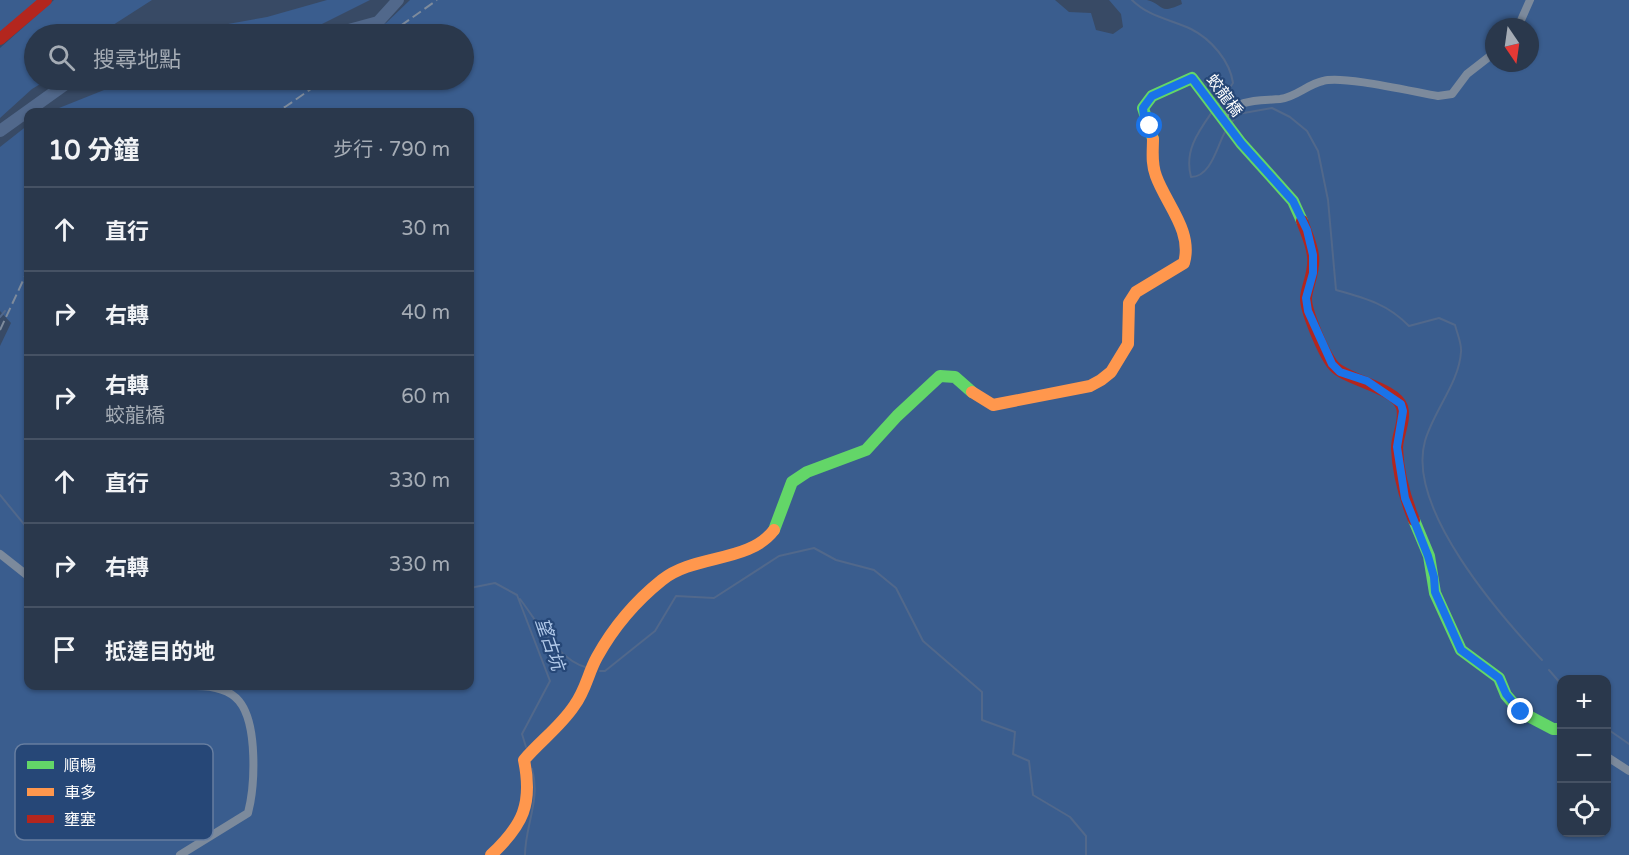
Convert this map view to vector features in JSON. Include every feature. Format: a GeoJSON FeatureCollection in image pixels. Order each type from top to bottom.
{"type":"FeatureCollection","features":[{"type":"Feature","properties":{"kind":"street"},"geometry":{"type":"LineString","coordinates":[[0,39],[46,0]]}},
{"type":"Feature","properties":{"kind":"street"},"geometry":{"type":"LineString","coordinates":[[1522,18],[1530,0]]}},
{"type":"Feature","properties":{"kind":"street"},"geometry":{"type":"LineString","coordinates":[[1222,118],[1233,107],[1260,98],[1281,99],[1324,80],[1346,80],[1438,96],[1452,94],[1467,74],[1485,61]]}},
{"type":"Feature","properties":{"kind":"street","name":"蛟龍橋"},"geometry":{"type":"LineString","coordinates":[[491,855],[514,831],[528,804],[524,760],[538,741],[564,720],[591,676],[594,661],[612,633],[661,580],[690,564],[746,549],[764,539],[772,532],[783,512],[792,482],[802,474],[851,458],[868,449],[896,418],[925,393],[940,376],[950,375],[960,380],[985,404],[993,405],[1090,386],[1111,372],[1130,339],[1129,303],[1132,298],[1145,286],[1184,263],[1187,258],[1187,245],[1175,211],[1153,168],[1153,137],[1150,126],[1144,118],[1143,108],[1152,96],[1192,78],[1232,132],[1293,201],[1307,230],[1313,255],[1313,273],[1306,298],[1308,311],[1332,364],[1340,372],[1367,381],[1401,404],[1403,411],[1397,447],[1405,498],[1428,556],[1434,577],[1435,592],[1461,650],[1499,678],[1506,694],[1521,712],[1552,729],[1557,729]]}},
{"type":"Feature","properties":{"kind":"street"},"geometry":{"type":"LineString","coordinates":[[0,554],[24,573]]}},
{"type":"Feature","properties":{"kind":"street"},"geometry":{"type":"LineString","coordinates":[[213,835],[248,813],[252,792],[252,745],[249,720],[240,702],[220,690]]}},
{"type":"Feature","properties":{"kind":"street"},"geometry":{"type":"LineString","coordinates":[[1611,759],[1629,771]]}},
{"type":"Feature","properties":{"kind":"street"},"geometry":{"type":"LineString","coordinates":[[180,855],[204,840]]}},
{"type":"Feature","properties":{"kind":"shaded area"},"geometry":{"type":"Polygon","coordinates":[[[0,0],[39,0],[0,32],[0,0]]]}},
{"type":"Feature","properties":{"kind":"shaded area"},"geometry":{"type":"Polygon","coordinates":[[[54,0],[152,0],[115,24],[27,24],[54,0]]]}},
{"type":"Feature","properties":{"kind":"shaded area"},"geometry":{"type":"Polygon","coordinates":[[[327,0],[370,0],[322,24],[228,24],[267,17],[327,0]]]}},
{"type":"Feature","properties":{"kind":"shaded area"},"geometry":{"type":"Polygon","coordinates":[[[410,0],[1055,0],[1069,12],[1091,13],[1096,30],[1113,34],[1123,27],[1121,14],[1109,0],[1147,0],[1169,9],[1182,4],[1181,0],[1629,0],[1629,855],[0,855],[0,346],[11,323],[0,311],[0,147],[24,128],[24,690],[474,690],[474,108],[59,108],[104,90],[474,90],[474,24],[383,24],[410,0]]]}},
{"type":"Feature","properties":{"kind":"shaded area"},"geometry":{"type":"Polygon","coordinates":[[[24,27],[24,90],[31,90],[0,118],[0,48],[24,27]]]}},
{"type":"Feature","properties":{"kind":"waterway"},"geometry":{"type":"LineString","coordinates":[[371,24],[378,22],[398,0]]}},
{"type":"Feature","properties":{"kind":"waterway"},"geometry":{"type":"LineString","coordinates":[[1132,0],[1153,14],[1198,33],[1218,51],[1228,67],[1233,83],[1218,105]]}},
{"type":"Feature","properties":{"kind":"waterway"},"geometry":{"type":"LineString","coordinates":[[32,108],[57,90]]}},
{"type":"Feature","properties":{"kind":"waterway"},"geometry":{"type":"LineString","coordinates":[[1232,122],[1238,114],[1272,108],[1290,117],[1307,131],[1318,151],[1328,200],[1336,290],[1384,307],[1409,326],[1439,318],[1455,325],[1461,346],[1456,375],[1425,441],[1423,468],[1429,497],[1442,528],[1460,558],[1503,616],[1542,660]]}},
{"type":"Feature","properties":{"kind":"waterway"},"geometry":{"type":"LineString","coordinates":[[1212,112],[1197,134],[1191,150],[1189,159],[1191,177],[1204,172],[1225,132]]}},
{"type":"Feature","properties":{"kind":"waterway"},"geometry":{"type":"LineString","coordinates":[[0,131],[24,114]]}},
{"type":"Feature","properties":{"kind":"waterway"},"geometry":{"type":"LineString","coordinates":[[0,317],[5,311]]}},
{"type":"Feature","properties":{"kind":"waterway","name":"望古坑"},"geometry":{"type":"LineString","coordinates":[[0,495],[24,524]]}},
{"type":"Feature","properties":{"kind":"waterway"},"geometry":{"type":"LineString","coordinates":[[600,671],[605,671],[655,631],[676,596],[714,598],[779,556],[814,548],[836,560],[874,570],[896,588],[923,641],[982,692],[982,720],[1015,732],[1013,754],[1029,761],[1033,795],[1070,817],[1086,836],[1086,855]]}},
{"type":"Feature","properties":{"kind":"waterway","name":"望古坑"},"geometry":{"type":"LineString","coordinates":[[474,587],[495,583],[517,595],[550,681],[522,734],[526,747]]}},
{"type":"Feature","properties":{"kind":"waterway"},"geometry":{"type":"LineString","coordinates":[[520,599],[558,649],[577,664],[588,668]]}},
{"type":"Feature","properties":{"kind":"waterway"},"geometry":{"type":"LineString","coordinates":[[1549,670],[1557,679]]}},
{"type":"Feature","properties":{"kind":"waterway"},"geometry":{"type":"LineString","coordinates":[[1607,729],[1629,744]]}},
{"type":"Feature","properties":{"kind":"waterway","name":"望古坑"},"geometry":{"type":"LineString","coordinates":[[525,855],[535,791],[532,769]]}},
{"type":"Feature","properties":{"kind":"railway"},"geometry":{"type":"LineString","coordinates":[[403,24],[437,0]]}},
{"type":"Feature","properties":{"kind":"railway"},"geometry":{"type":"LineString","coordinates":[[282,108],[310,90]]}},
{"type":"Feature","properties":{"kind":"railway"},"geometry":{"type":"LineString","coordinates":[[0,330],[24,279]]}},
{"type":"Feature","properties":{"kind":"traffic: fast"},"geometry":{"type":"LineString","coordinates":[[1153,139],[1143,108],[1152,96],[1192,78],[1241,143],[1293,201],[1302,221]]}},
{"type":"Feature","properties":{"kind":"traffic: fast"},"geometry":{"type":"LineString","coordinates":[[774,530],[792,482],[807,472],[866,450],[897,416],[940,376],[955,377],[972,392]]}},
{"type":"Feature","properties":{"kind":"traffic: fast"},"geometry":{"type":"LineString","coordinates":[[1414,520],[1429,556],[1435,593],[1461,650],[1499,678],[1506,695],[1521,712],[1557,729]]}},
{"type":"Feature","properties":{"kind":"traffic: slow"},"geometry":{"type":"LineString","coordinates":[[972,392],[993,405],[1090,386],[1111,372],[1128,344],[1129,303],[1136,292],[1184,263],[1186,251],[1182,229],[1154,171],[1153,139]]}},
{"type":"Feature","properties":{"kind":"traffic: slow"},"geometry":{"type":"LineString","coordinates":[[491,855],[511,834],[523,813],[527,789],[524,760],[563,721],[574,706],[597,657],[626,615],[662,580],[675,572],[750,548],[763,541],[774,530]]}},
{"type":"Feature","properties":{"kind":"traffic: jam"},"geometry":{"type":"LineString","coordinates":[[0,39],[46,0]]}},
{"type":"Feature","properties":{"kind":"traffic: jam"},"geometry":{"type":"LineString","coordinates":[[1302,221],[1313,261],[1306,297],[1307,303],[1325,352],[1339,370],[1390,394],[1402,407],[1403,417],[1397,443],[1399,467],[1414,520]]}},
{"type":"Feature","properties":{"kind":"route"},"geometry":{"type":"LineString","coordinates":[[1150,126],[1144,118],[1143,108],[1152,96],[1192,78],[1241,143],[1293,201],[1307,230],[1313,255],[1313,273],[1306,298],[1308,311],[1319,336],[1332,364],[1340,372],[1367,381],[1396,398],[1401,404],[1403,411],[1397,447],[1405,498],[1422,536],[1434,577],[1435,592],[1461,650],[1499,678],[1506,694],[1521,712]]}}]}
